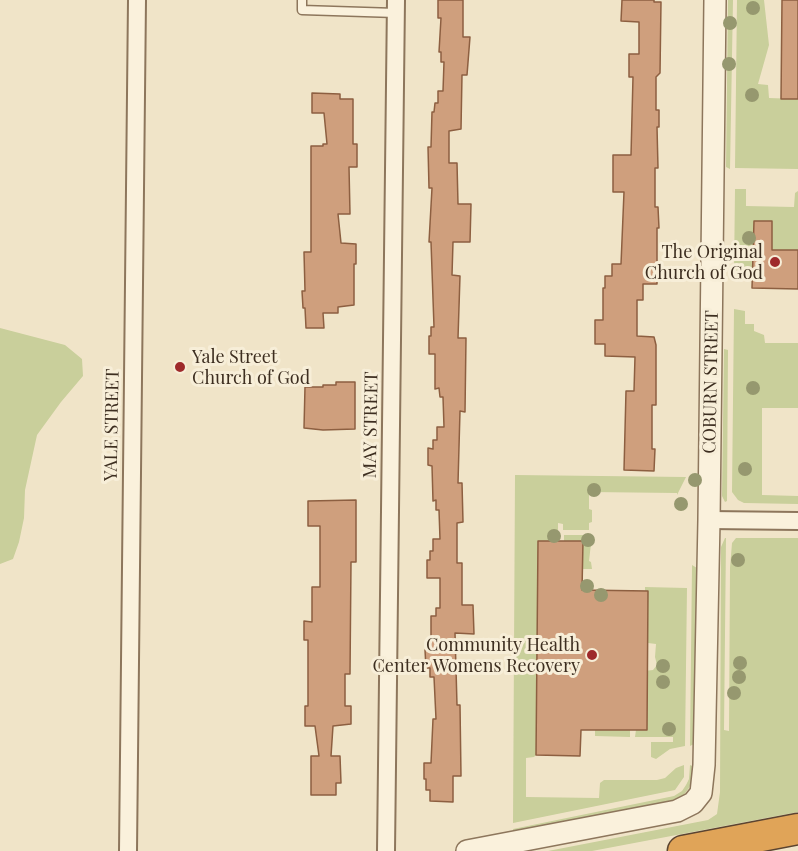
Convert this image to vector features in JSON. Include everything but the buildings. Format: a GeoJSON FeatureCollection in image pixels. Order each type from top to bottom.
{"type":"FeatureCollection","features":[{"type":"Feature","properties":{"kind":"highway"},"geometry":{"type":"LineString","coordinates":[[683,851],[798,829]]}},
{"type":"Feature","properties":{"kind":"street","name":"YALE STREET"},"geometry":{"type":"LineString","coordinates":[[128,851],[137,0]]}},
{"type":"Feature","properties":{"kind":"street","name":"COBURN STREET"},"geometry":{"type":"LineString","coordinates":[[467,851],[687,808],[701,793],[704,765],[709,520],[715,0]]}},
{"type":"Feature","properties":{"kind":"street","name":"MAY STREET"},"geometry":{"type":"LineString","coordinates":[[386,851],[396,6]]}},
{"type":"Feature","properties":{"kind":"street"},"geometry":{"type":"LineString","coordinates":[[709,520],[798,520]]}},
{"type":"Feature","properties":{"kind":"lane"},"geometry":{"type":"LineString","coordinates":[[302,0],[302,10],[396,6]]}},
{"type":"Feature","properties":{"kind":"green space"},"geometry":{"type":"Polygon","coordinates":[[[728,0],[733,0],[730,169],[726,167],[728,0]]]}},
{"type":"Feature","properties":{"kind":"green space"},"geometry":{"type":"Polygon","coordinates":[[[737,0],[764,0],[769,45],[758,84],[768,85],[769,98],[798,99],[798,169],[735,168],[737,0]]]}},
{"type":"Feature","properties":{"kind":"green space"},"geometry":{"type":"Polygon","coordinates":[[[735,189],[746,189],[746,206],[794,207],[795,193],[798,191],[798,250],[753,250],[752,273],[734,273],[735,189]]]}},
{"type":"Feature","properties":{"kind":"green space"},"geometry":{"type":"Polygon","coordinates":[[[734,309],[745,311],[745,324],[754,324],[754,331],[764,335],[765,343],[798,343],[798,408],[762,408],[762,495],[798,496],[798,504],[744,503],[738,500],[732,492],[734,309]]]}},
{"type":"Feature","properties":{"kind":"green space"},"geometry":{"type":"Polygon","coordinates":[[[0,328],[65,345],[82,359],[83,376],[37,435],[25,490],[24,518],[19,542],[13,559],[0,564],[0,328]]]}},
{"type":"Feature","properties":{"kind":"green space"},"geometry":{"type":"Polygon","coordinates":[[[724,349],[728,350],[727,501],[725,502],[722,496],[724,349]]]}},
{"type":"Feature","properties":{"kind":"green space"},"geometry":{"type":"Polygon","coordinates":[[[515,475],[686,477],[677,495],[677,493],[589,492],[592,522],[589,523],[589,530],[563,530],[563,524],[558,523],[558,541],[538,541],[536,755],[526,758],[526,797],[599,798],[600,783],[604,780],[657,780],[665,778],[676,768],[684,765],[684,777],[675,790],[513,823],[515,475]]]}},
{"type":"Feature","properties":{"kind":"green space"},"geometry":{"type":"Polygon","coordinates":[[[564,535],[592,535],[589,561],[592,569],[583,569],[583,541],[564,541],[564,535]]]}},
{"type":"Feature","properties":{"kind":"green space"},"geometry":{"type":"Polygon","coordinates":[[[725,538],[724,730],[729,731],[732,543],[736,538],[798,538],[798,812],[592,851],[548,851],[708,820],[717,814],[720,792],[721,547],[725,538]]]}},
{"type":"Feature","properties":{"kind":"green space"},"geometry":{"type":"Polygon","coordinates":[[[692,565],[697,568],[694,744],[690,746],[692,565]]]}},
{"type":"Feature","properties":{"kind":"green space"},"geometry":{"type":"Polygon","coordinates":[[[645,587],[687,588],[685,746],[670,749],[656,759],[651,757],[651,742],[673,742],[673,737],[635,737],[644,671],[653,670],[657,665],[656,644],[648,643],[648,591],[645,591],[645,587]]]}},
{"type":"Feature","properties":{"kind":"green space"},"geometry":{"type":"Polygon","coordinates":[[[595,726],[630,730],[630,737],[595,736],[595,726]]]}},
{"type":"Feature","properties":{"kind":"green space"},"geometry":{"type":"Polygon","coordinates":[[[690,765],[694,767],[693,779],[689,788],[683,796],[672,801],[513,833],[513,829],[674,796],[686,785],[690,765]]]}},
{"type":"Feature","properties":{"kind":"place","name":"The Original Church of God"},"geometry":{"type":"Point","coordinates":[775,262]}},
{"type":"Feature","properties":{"kind":"place","name":"Yale Street Church of God"},"geometry":{"type":"Point","coordinates":[180,367]}},
{"type":"Feature","properties":{"kind":"place","name":"Community Health Center Womens Recovery"},"geometry":{"type":"Point","coordinates":[592,655]}}]}
